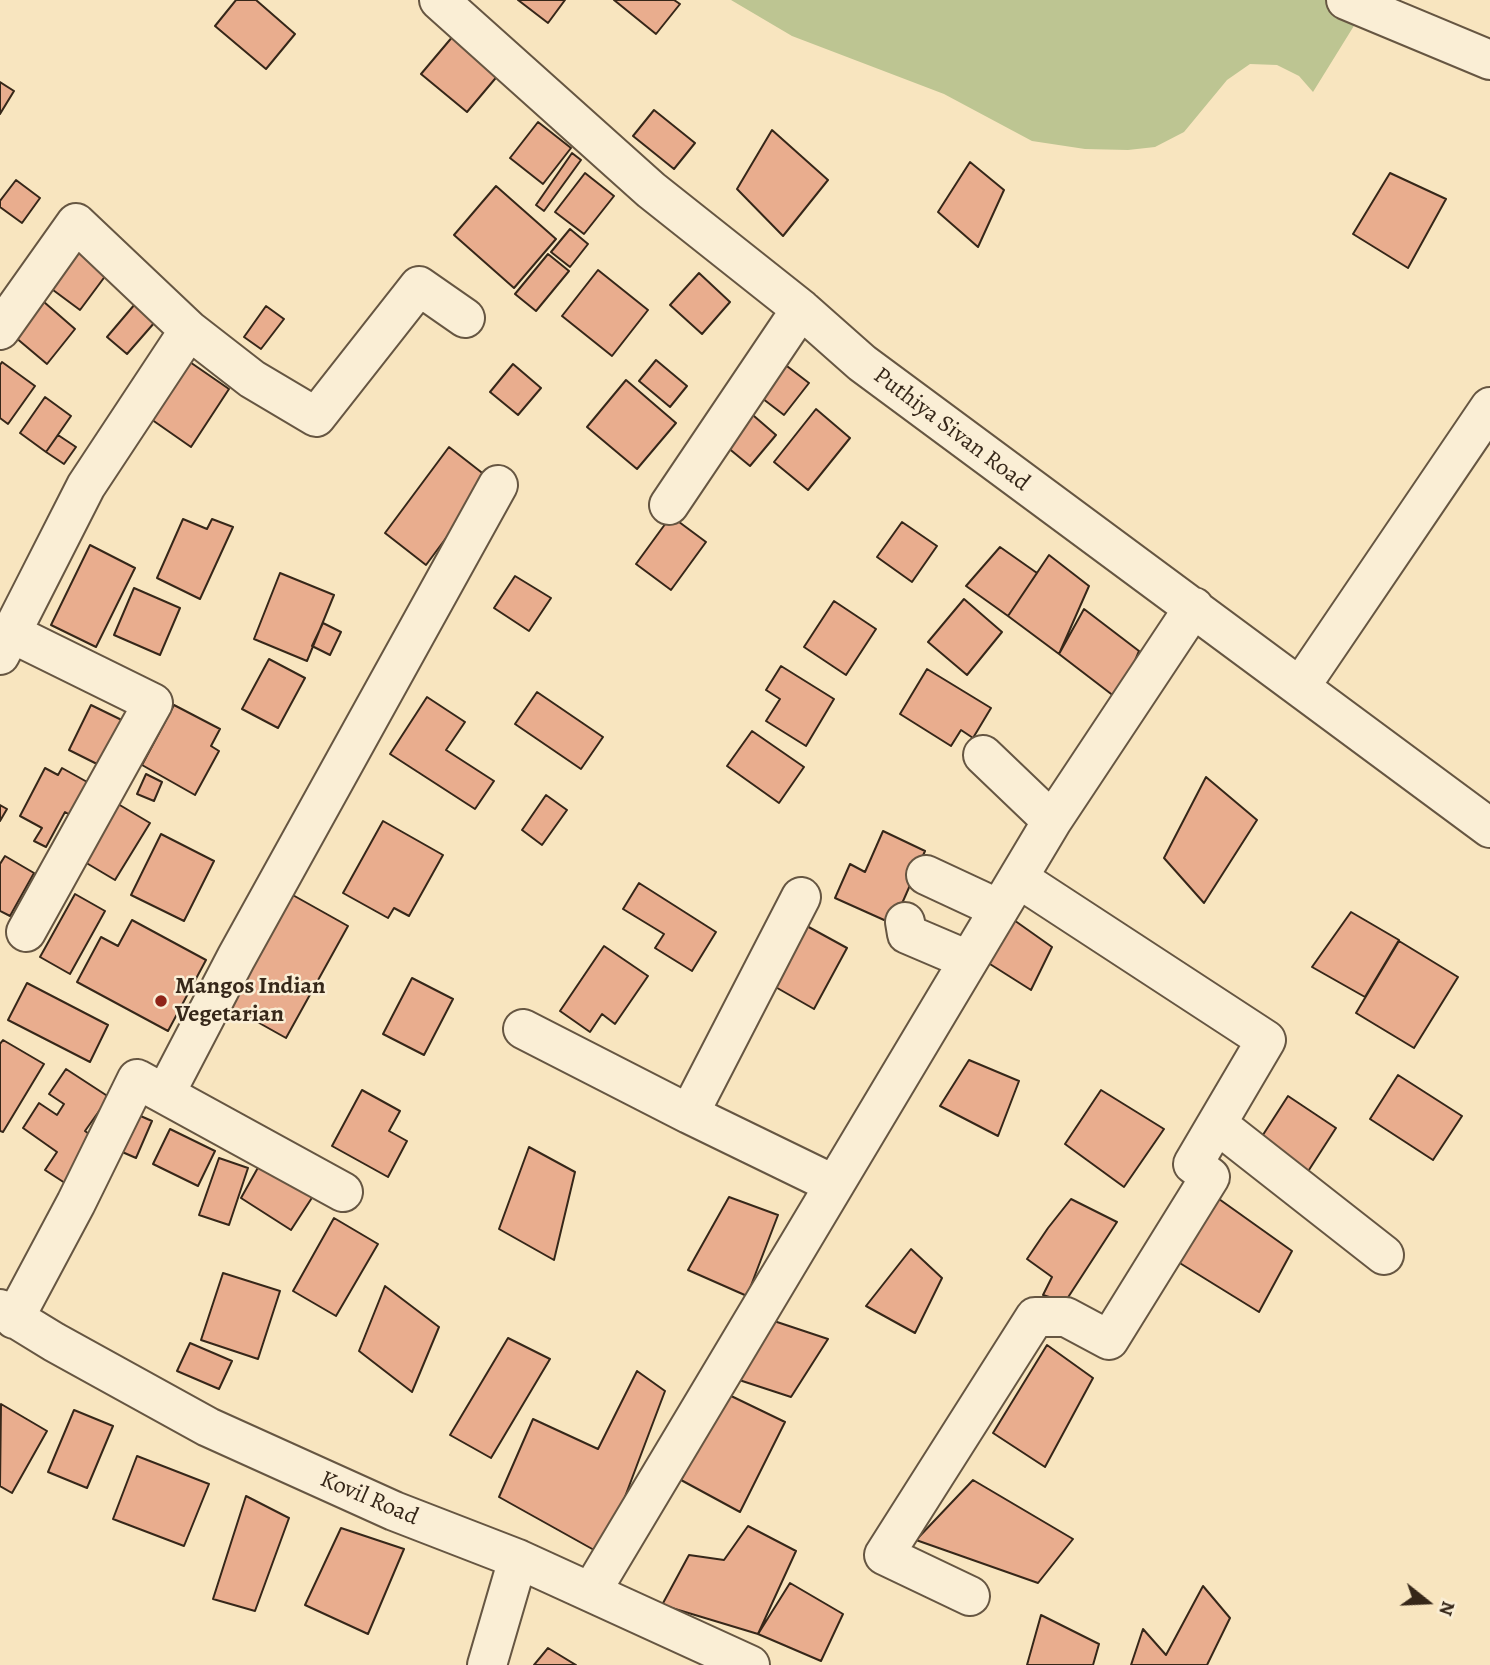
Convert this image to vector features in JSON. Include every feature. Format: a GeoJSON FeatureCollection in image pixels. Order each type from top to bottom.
{"type":"FeatureCollection","features":[{"type":"Feature","properties":{"kind":"street","name":"Puthiya Sivan Road"},"geometry":{"type":"LineString","coordinates":[[439,0],[651,190],[801,309],[862,363],[1490,828]]}},
{"type":"Feature","properties":{"kind":"street"},"geometry":{"type":"LineString","coordinates":[[1346,0],[1490,60]]}},
{"type":"Feature","properties":{"kind":"street"},"geometry":{"type":"LineString","coordinates":[[0,330],[76,223],[189,330],[252,379],[316,416],[419,286],[465,318]]}},
{"type":"Feature","properties":{"kind":"street"},"geometry":{"type":"LineString","coordinates":[[669,505],[801,309]]}},
{"type":"Feature","properties":{"kind":"street"},"geometry":{"type":"LineString","coordinates":[[26,932],[153,703],[6,644],[86,486],[189,330]]}},
{"type":"Feature","properties":{"kind":"street"},"geometry":{"type":"LineString","coordinates":[[1300,687],[1490,407]]}},
{"type":"Feature","properties":{"kind":"street"},"geometry":{"type":"LineString","coordinates":[[165,1094],[236,958],[498,485]]}},
{"type":"Feature","properties":{"kind":"street"},"geometry":{"type":"LineString","coordinates":[[591,1592],[1052,821],[1194,607]]}},
{"type":"Feature","properties":{"kind":"street"},"geometry":{"type":"LineString","coordinates":[[983,755],[1052,821]]}},
{"type":"Feature","properties":{"kind":"street"},"geometry":{"type":"LineString","coordinates":[[926,875],[1009,893],[1266,1040],[1194,1164],[1210,1177],[1109,1340],[1066,1317],[1035,1317],[884,1555],[970,1596]]}},
{"type":"Feature","properties":{"kind":"street"},"geometry":{"type":"LineString","coordinates":[[689,1114],[801,897]]}},
{"type":"Feature","properties":{"kind":"street"},"geometry":{"type":"LineString","coordinates":[[905,922],[907,934],[968,960]]}},
{"type":"Feature","properties":{"kind":"street"},"geometry":{"type":"LineString","coordinates":[[523,1029],[833,1184]]}},
{"type":"Feature","properties":{"kind":"street"},"geometry":{"type":"LineString","coordinates":[[7,1314],[76,1203],[137,1079],[343,1192]]}},
{"type":"Feature","properties":{"kind":"street"},"geometry":{"type":"LineString","coordinates":[[1217,1124],[1384,1255]]}},
{"type":"Feature","properties":{"kind":"street","name":"Kovil Road"},"geometry":{"type":"LineString","coordinates":[[7,1314],[208,1427],[394,1511],[518,1559],[750,1665]]}},
{"type":"Feature","properties":{"kind":"street"},"geometry":{"type":"LineString","coordinates":[[487,1665],[518,1559]]}},
{"type":"Feature","properties":{"kind":"green space"},"geometry":{"type":"Polygon","coordinates":[[[731,0],[1346,0],[1365,8],[1313,92],[1299,76],[1277,65],[1250,64],[1227,80],[1184,132],[1155,147],[1128,150],[1085,149],[1032,141],[944,94],[792,36],[731,0]]]}},
{"type":"Feature","properties":{"kind":"building"},"geometry":{"type":"Polygon","coordinates":[[[236,0],[256,0],[295,34],[266,69],[215,26],[236,0]]]}},
{"type":"Feature","properties":{"kind":"building"},"geometry":{"type":"Polygon","coordinates":[[[518,0],[565,0],[548,23],[518,0]]]}},
{"type":"Feature","properties":{"kind":"building"},"geometry":{"type":"Polygon","coordinates":[[[614,0],[674,0],[680,4],[656,34],[614,0]]]}},
{"type":"Feature","properties":{"kind":"building"},"geometry":{"type":"Polygon","coordinates":[[[459,29],[505,67],[467,112],[421,74],[459,29]]]}},
{"type":"Feature","properties":{"kind":"building"},"geometry":{"type":"Polygon","coordinates":[[[0,82],[14,91],[0,114],[0,82]]]}},
{"type":"Feature","properties":{"kind":"building"},"geometry":{"type":"Polygon","coordinates":[[[654,110],[695,143],[674,169],[633,136],[654,110]]]}},
{"type":"Feature","properties":{"kind":"building"},"geometry":{"type":"Polygon","coordinates":[[[538,122],[571,148],[543,184],[510,158],[538,122]]]}},
{"type":"Feature","properties":{"kind":"building"},"geometry":{"type":"Polygon","coordinates":[[[772,130],[828,180],[783,236],[737,189],[772,130]]]}},
{"type":"Feature","properties":{"kind":"building"},"geometry":{"type":"Polygon","coordinates":[[[572,153],[581,160],[544,211],[536,205],[572,153]]]}},
{"type":"Feature","properties":{"kind":"building"},"geometry":{"type":"Polygon","coordinates":[[[970,162],[1004,190],[978,247],[938,212],[970,162]]]}},
{"type":"Feature","properties":{"kind":"building"},"geometry":{"type":"Polygon","coordinates":[[[585,173],[614,196],[584,234],[555,212],[585,173]]]}},
{"type":"Feature","properties":{"kind":"building"},"geometry":{"type":"Polygon","coordinates":[[[1390,173],[1446,199],[1408,268],[1353,234],[1390,173]]]}},
{"type":"Feature","properties":{"kind":"building"},"geometry":{"type":"Polygon","coordinates":[[[16,180],[40,198],[22,223],[0,207],[0,201],[16,180]]]}},
{"type":"Feature","properties":{"kind":"building"},"geometry":{"type":"Polygon","coordinates":[[[496,186],[556,239],[514,288],[454,235],[496,186]]]}},
{"type":"Feature","properties":{"kind":"building"},"geometry":{"type":"Polygon","coordinates":[[[570,229],[588,244],[570,267],[551,252],[570,229]]]}},
{"type":"Feature","properties":{"kind":"building"},"geometry":{"type":"Polygon","coordinates":[[[77,248],[109,271],[80,310],[49,287],[77,248]]]}},
{"type":"Feature","properties":{"kind":"building"},"geometry":{"type":"Polygon","coordinates":[[[548,254],[569,271],[536,311],[515,294],[548,254]]]}},
{"type":"Feature","properties":{"kind":"building"},"geometry":{"type":"Polygon","coordinates":[[[598,270],[648,310],[612,356],[562,316],[598,270]]]}},
{"type":"Feature","properties":{"kind":"building"},"geometry":{"type":"Polygon","coordinates":[[[699,273],[730,302],[702,334],[670,305],[699,273]]]}},
{"type":"Feature","properties":{"kind":"building"},"geometry":{"type":"Polygon","coordinates":[[[44,302],[75,329],[47,364],[15,337],[44,302]]]}},
{"type":"Feature","properties":{"kind":"building"},"geometry":{"type":"Polygon","coordinates":[[[135,304],[155,322],[127,354],[107,337],[135,304]]]}},
{"type":"Feature","properties":{"kind":"building"},"geometry":{"type":"Polygon","coordinates":[[[266,306],[284,319],[261,349],[244,337],[266,306]]]}},
{"type":"Feature","properties":{"kind":"building"},"geometry":{"type":"Polygon","coordinates":[[[187,360],[229,389],[191,447],[148,417],[187,360]]]}},
{"type":"Feature","properties":{"kind":"building"},"geometry":{"type":"Polygon","coordinates":[[[656,360],[687,386],[670,407],[639,381],[656,360]]]}},
{"type":"Feature","properties":{"kind":"building"},"geometry":{"type":"Polygon","coordinates":[[[779,360],[809,383],[784,415],[754,392],[779,360]]]}},
{"type":"Feature","properties":{"kind":"building"},"geometry":{"type":"Polygon","coordinates":[[[2,362],[35,386],[8,424],[0,418],[2,362]]]}},
{"type":"Feature","properties":{"kind":"building"},"geometry":{"type":"Polygon","coordinates":[[[513,364],[541,388],[518,415],[490,392],[513,364]]]}},
{"type":"Feature","properties":{"kind":"building"},"geometry":{"type":"Polygon","coordinates":[[[626,380],[676,423],[637,469],[587,427],[626,380]]]}},
{"type":"Feature","properties":{"kind":"building"},"geometry":{"type":"Polygon","coordinates":[[[45,397],[71,416],[46,452],[20,433],[45,397]]]}},
{"type":"Feature","properties":{"kind":"building"},"geometry":{"type":"Polygon","coordinates":[[[816,409],[850,438],[808,490],[774,462],[816,409]]]}},
{"type":"Feature","properties":{"kind":"building"},"geometry":{"type":"Polygon","coordinates":[[[747,410],[776,435],[750,466],[721,442],[747,410]]]}},
{"type":"Feature","properties":{"kind":"building"},"geometry":{"type":"Polygon","coordinates":[[[58,435],[76,447],[64,464],[46,452],[58,435]]]}},
{"type":"Feature","properties":{"kind":"building"},"geometry":{"type":"Polygon","coordinates":[[[449,447],[490,479],[426,565],[385,533],[449,447]]]}},
{"type":"Feature","properties":{"kind":"building"},"geometry":{"type":"Polygon","coordinates":[[[671,516],[706,542],[671,590],[636,564],[671,516]]]}},
{"type":"Feature","properties":{"kind":"building"},"geometry":{"type":"Polygon","coordinates":[[[183,519],[207,529],[212,519],[233,527],[200,599],[157,578],[183,519]]]}},
{"type":"Feature","properties":{"kind":"building"},"geometry":{"type":"Polygon","coordinates":[[[902,522],[937,546],[912,582],[877,557],[902,522]]]}},
{"type":"Feature","properties":{"kind":"building"},"geometry":{"type":"Polygon","coordinates":[[[90,545],[135,568],[96,647],[51,625],[90,545]]]}},
{"type":"Feature","properties":{"kind":"building"},"geometry":{"type":"Polygon","coordinates":[[[1000,547],[1037,573],[1008,616],[966,586],[1000,547]]]}},
{"type":"Feature","properties":{"kind":"building"},"geometry":{"type":"Polygon","coordinates":[[[1049,555],[1089,586],[1059,654],[1008,616],[1049,555]]]}},
{"type":"Feature","properties":{"kind":"building"},"geometry":{"type":"Polygon","coordinates":[[[280,573],[334,595],[307,661],[254,639],[280,573]]]}},
{"type":"Feature","properties":{"kind":"building"},"geometry":{"type":"Polygon","coordinates":[[[515,576],[551,598],[529,631],[494,608],[515,576]]]}},
{"type":"Feature","properties":{"kind":"building"},"geometry":{"type":"Polygon","coordinates":[[[134,588],[180,608],[160,655],[114,635],[134,588]]]}},
{"type":"Feature","properties":{"kind":"building"},"geometry":{"type":"Polygon","coordinates":[[[964,599],[1002,632],[967,675],[928,642],[964,599]]]}},
{"type":"Feature","properties":{"kind":"building"},"geometry":{"type":"Polygon","coordinates":[[[834,601],[876,629],[846,675],[804,647],[834,601]]]}},
{"type":"Feature","properties":{"kind":"building"},"geometry":{"type":"Polygon","coordinates":[[[1084,609],[1139,651],[1119,700],[1059,654],[1084,609]]]}},
{"type":"Feature","properties":{"kind":"building"},"geometry":{"type":"Polygon","coordinates":[[[323,623],[341,632],[330,655],[312,646],[323,623]]]}},
{"type":"Feature","properties":{"kind":"building"},"geometry":{"type":"Polygon","coordinates":[[[269,659],[305,678],[278,728],[242,709],[269,659]]]}},
{"type":"Feature","properties":{"kind":"building"},"geometry":{"type":"Polygon","coordinates":[[[781,666],[834,699],[806,746],[766,721],[780,699],[766,690],[781,666]]]}},
{"type":"Feature","properties":{"kind":"building"},"geometry":{"type":"Polygon","coordinates":[[[927,669],[991,708],[973,738],[961,730],[951,746],[900,714],[927,669]]]}},
{"type":"Feature","properties":{"kind":"building"},"geometry":{"type":"Polygon","coordinates":[[[537,692],[603,737],[581,769],[515,724],[537,692]]]}},
{"type":"Feature","properties":{"kind":"building"},"geometry":{"type":"Polygon","coordinates":[[[427,697],[465,722],[446,750],[494,781],[475,809],[390,754],[427,697]]]}},
{"type":"Feature","properties":{"kind":"building"},"geometry":{"type":"Polygon","coordinates":[[[91,705],[136,727],[113,772],[69,750],[91,705]]]}},
{"type":"Feature","properties":{"kind":"building"},"geometry":{"type":"Polygon","coordinates":[[[174,705],[220,729],[211,746],[219,751],[195,795],[142,765],[174,705]]]}},
{"type":"Feature","properties":{"kind":"building"},"geometry":{"type":"Polygon","coordinates":[[[752,731],[804,767],[779,803],[727,766],[752,731]]]}},
{"type":"Feature","properties":{"kind":"building"},"geometry":{"type":"Polygon","coordinates":[[[45,768],[58,775],[62,768],[89,783],[72,816],[65,812],[46,847],[34,841],[42,828],[20,816],[45,768]]]}},
{"type":"Feature","properties":{"kind":"building"},"geometry":{"type":"Polygon","coordinates":[[[146,774],[162,782],[154,801],[137,794],[146,774]]]}},
{"type":"Feature","properties":{"kind":"building"},"geometry":{"type":"Polygon","coordinates":[[[1206,777],[1257,820],[1204,903],[1164,858],[1206,777]]]}},
{"type":"Feature","properties":{"kind":"building"},"geometry":{"type":"Polygon","coordinates":[[[546,795],[567,810],[542,845],[522,830],[546,795]]]}},
{"type":"Feature","properties":{"kind":"building"},"geometry":{"type":"Polygon","coordinates":[[[113,801],[150,823],[115,880],[78,858],[113,801]]]}},
{"type":"Feature","properties":{"kind":"building"},"geometry":{"type":"Polygon","coordinates":[[[0,805],[7,809],[0,821],[0,805]]]}},
{"type":"Feature","properties":{"kind":"building"},"geometry":{"type":"Polygon","coordinates":[[[383,821],[443,855],[409,916],[394,908],[388,918],[343,893],[383,821]]]}},
{"type":"Feature","properties":{"kind":"building"},"geometry":{"type":"Polygon","coordinates":[[[883,831],[925,851],[893,924],[835,898],[850,864],[865,872],[883,831]]]}},
{"type":"Feature","properties":{"kind":"building"},"geometry":{"type":"Polygon","coordinates":[[[161,834],[214,861],[184,921],[131,895],[161,834]]]}},
{"type":"Feature","properties":{"kind":"building"},"geometry":{"type":"Polygon","coordinates":[[[5,856],[34,873],[10,916],[0,911],[0,864],[5,856]]]}},
{"type":"Feature","properties":{"kind":"building"},"geometry":{"type":"Polygon","coordinates":[[[639,883],[716,932],[692,971],[655,948],[664,934],[623,909],[639,883]]]}},
{"type":"Feature","properties":{"kind":"building"},"geometry":{"type":"Polygon","coordinates":[[[282,889],[348,926],[286,1038],[220,1001],[282,889]]]}},
{"type":"Feature","properties":{"kind":"building"},"geometry":{"type":"Polygon","coordinates":[[[75,894],[105,911],[70,974],[40,957],[75,894]]]}},
{"type":"Feature","properties":{"kind":"building"},"geometry":{"type":"Polygon","coordinates":[[[1351,912],[1399,940],[1365,997],[1312,967],[1351,912]]]}},
{"type":"Feature","properties":{"kind":"building"},"geometry":{"type":"Polygon","coordinates":[[[1004,913],[1052,947],[1031,990],[982,959],[1004,913]]]}},
{"type":"Feature","properties":{"kind":"building"},"geometry":{"type":"Polygon","coordinates":[[[132,920],[206,960],[168,1031],[77,982],[101,937],[118,946],[132,920]]]}},
{"type":"Feature","properties":{"kind":"building"},"geometry":{"type":"Polygon","coordinates":[[[805,925],[847,948],[814,1009],[772,985],[805,925]]]}},
{"type":"Feature","properties":{"kind":"building"},"geometry":{"type":"Polygon","coordinates":[[[1399,941],[1458,977],[1414,1048],[1356,1013],[1399,941]]]}},
{"type":"Feature","properties":{"kind":"building"},"geometry":{"type":"Polygon","coordinates":[[[604,946],[648,976],[615,1024],[602,1014],[590,1032],[560,1011],[604,946]]]}},
{"type":"Feature","properties":{"kind":"building"},"geometry":{"type":"Polygon","coordinates":[[[412,978],[453,999],[424,1055],[383,1034],[412,978]]]}},
{"type":"Feature","properties":{"kind":"building"},"geometry":{"type":"Polygon","coordinates":[[[27,983],[108,1025],[90,1062],[8,1020],[27,983]]]}},
{"type":"Feature","properties":{"kind":"building"},"geometry":{"type":"Polygon","coordinates":[[[3,1040],[44,1064],[3,1132],[0,1131],[0,1044],[3,1040]]]}},
{"type":"Feature","properties":{"kind":"building"},"geometry":{"type":"Polygon","coordinates":[[[969,1060],[1019,1081],[998,1136],[940,1106],[969,1060]]]}},
{"type":"Feature","properties":{"kind":"building"},"geometry":{"type":"Polygon","coordinates":[[[66,1069],[109,1097],[85,1131],[97,1140],[68,1185],[45,1170],[57,1152],[23,1128],[39,1103],[57,1115],[64,1104],[49,1094],[66,1069]]]}},
{"type":"Feature","properties":{"kind":"building"},"geometry":{"type":"Polygon","coordinates":[[[1398,1075],[1462,1116],[1433,1160],[1370,1119],[1398,1075]]]}},
{"type":"Feature","properties":{"kind":"building"},"geometry":{"type":"Polygon","coordinates":[[[362,1090],[400,1111],[389,1131],[407,1141],[388,1177],[332,1146],[362,1090]]]}},
{"type":"Feature","properties":{"kind":"building"},"geometry":{"type":"Polygon","coordinates":[[[1101,1090],[1164,1129],[1124,1187],[1065,1144],[1101,1090]]]}},
{"type":"Feature","properties":{"kind":"building"},"geometry":{"type":"Polygon","coordinates":[[[1288,1096],[1336,1128],[1307,1173],[1259,1141],[1288,1096]]]}},
{"type":"Feature","properties":{"kind":"building"},"geometry":{"type":"Polygon","coordinates":[[[136,1114],[152,1121],[136,1158],[120,1151],[136,1114]]]}},
{"type":"Feature","properties":{"kind":"building"},"geometry":{"type":"Polygon","coordinates":[[[170,1129],[215,1151],[198,1186],[153,1164],[170,1129]]]}},
{"type":"Feature","properties":{"kind":"building"},"geometry":{"type":"Polygon","coordinates":[[[529,1147],[575,1172],[554,1260],[499,1229],[529,1147]]]}},
{"type":"Feature","properties":{"kind":"building"},"geometry":{"type":"Polygon","coordinates":[[[219,1158],[248,1168],[229,1225],[199,1215],[219,1158]]]}},
{"type":"Feature","properties":{"kind":"building"},"geometry":{"type":"Polygon","coordinates":[[[260,1164],[317,1190],[291,1230],[241,1198],[260,1164]]]}},
{"type":"Feature","properties":{"kind":"building"},"geometry":{"type":"Polygon","coordinates":[[[729,1197],[778,1215],[747,1296],[688,1270],[729,1197]]]}},
{"type":"Feature","properties":{"kind":"building"},"geometry":{"type":"Polygon","coordinates":[[[1071,1199],[1117,1222],[1065,1302],[1043,1295],[1052,1277],[1027,1259],[1071,1199]]]}},
{"type":"Feature","properties":{"kind":"building"},"geometry":{"type":"Polygon","coordinates":[[[1219,1199],[1292,1251],[1259,1312],[1170,1257],[1219,1199]]]}},
{"type":"Feature","properties":{"kind":"building"},"geometry":{"type":"Polygon","coordinates":[[[334,1218],[378,1244],[336,1316],[293,1291],[334,1218]]]}},
{"type":"Feature","properties":{"kind":"building"},"geometry":{"type":"Polygon","coordinates":[[[911,1249],[942,1278],[915,1333],[866,1306],[911,1249]]]}},
{"type":"Feature","properties":{"kind":"building"},"geometry":{"type":"Polygon","coordinates":[[[223,1273],[280,1291],[258,1359],[201,1340],[223,1273]]]}},
{"type":"Feature","properties":{"kind":"building"},"geometry":{"type":"Polygon","coordinates":[[[385,1286],[439,1327],[412,1392],[359,1351],[385,1286]]]}},
{"type":"Feature","properties":{"kind":"building"},"geometry":{"type":"Polygon","coordinates":[[[762,1317],[828,1339],[791,1397],[730,1377],[762,1317]]]}},
{"type":"Feature","properties":{"kind":"building"},"geometry":{"type":"Polygon","coordinates":[[[508,1338],[550,1359],[491,1458],[450,1435],[508,1338]]]}},
{"type":"Feature","properties":{"kind":"building"},"geometry":{"type":"Polygon","coordinates":[[[190,1343],[232,1361],[219,1389],[177,1371],[190,1343]]]}},
{"type":"Feature","properties":{"kind":"building"},"geometry":{"type":"Polygon","coordinates":[[[1047,1345],[1093,1378],[1045,1467],[993,1433],[1047,1345]]]}},
{"type":"Feature","properties":{"kind":"building"},"geometry":{"type":"Polygon","coordinates":[[[637,1371],[665,1391],[603,1555],[499,1497],[533,1419],[598,1449],[637,1371]]]}},
{"type":"Feature","properties":{"kind":"building"},"geometry":{"type":"Polygon","coordinates":[[[727,1394],[785,1422],[740,1512],[681,1480],[727,1394]]]}},
{"type":"Feature","properties":{"kind":"building"},"geometry":{"type":"Polygon","coordinates":[[[1,1404],[47,1431],[12,1493],[0,1486],[1,1404]]]}},
{"type":"Feature","properties":{"kind":"building"},"geometry":{"type":"Polygon","coordinates":[[[74,1410],[113,1426],[87,1488],[48,1472],[74,1410]]]}},
{"type":"Feature","properties":{"kind":"building"},"geometry":{"type":"Polygon","coordinates":[[[137,1456],[209,1484],[184,1546],[113,1519],[137,1456]]]}},
{"type":"Feature","properties":{"kind":"building"},"geometry":{"type":"Polygon","coordinates":[[[973,1480],[1073,1539],[1038,1583],[916,1540],[973,1480]]]}},
{"type":"Feature","properties":{"kind":"building"},"geometry":{"type":"Polygon","coordinates":[[[246,1496],[289,1518],[255,1611],[213,1599],[246,1496]]]}},
{"type":"Feature","properties":{"kind":"building"},"geometry":{"type":"Polygon","coordinates":[[[748,1526],[796,1551],[758,1634],[662,1605],[689,1555],[724,1560],[748,1526]]]}},
{"type":"Feature","properties":{"kind":"building"},"geometry":{"type":"Polygon","coordinates":[[[341,1528],[404,1549],[368,1634],[305,1605],[341,1528]]]}},
{"type":"Feature","properties":{"kind":"building"},"geometry":{"type":"Polygon","coordinates":[[[790,1583],[843,1614],[821,1661],[758,1634],[790,1583]]]}},
{"type":"Feature","properties":{"kind":"building"},"geometry":{"type":"Polygon","coordinates":[[[1203,1586],[1230,1618],[1207,1665],[1131,1665],[1143,1629],[1166,1655],[1203,1586]]]}},
{"type":"Feature","properties":{"kind":"building"},"geometry":{"type":"Polygon","coordinates":[[[1041,1615],[1099,1644],[1093,1665],[1027,1665],[1041,1615]]]}},
{"type":"Feature","properties":{"kind":"building"},"geometry":{"type":"Polygon","coordinates":[[[548,1648],[576,1665],[534,1665],[548,1648]]]}},
{"type":"Feature","properties":{"kind":"place","name":"Mangos Indian Vegetarian"},"geometry":{"type":"Point","coordinates":[161,1001]}}]}
